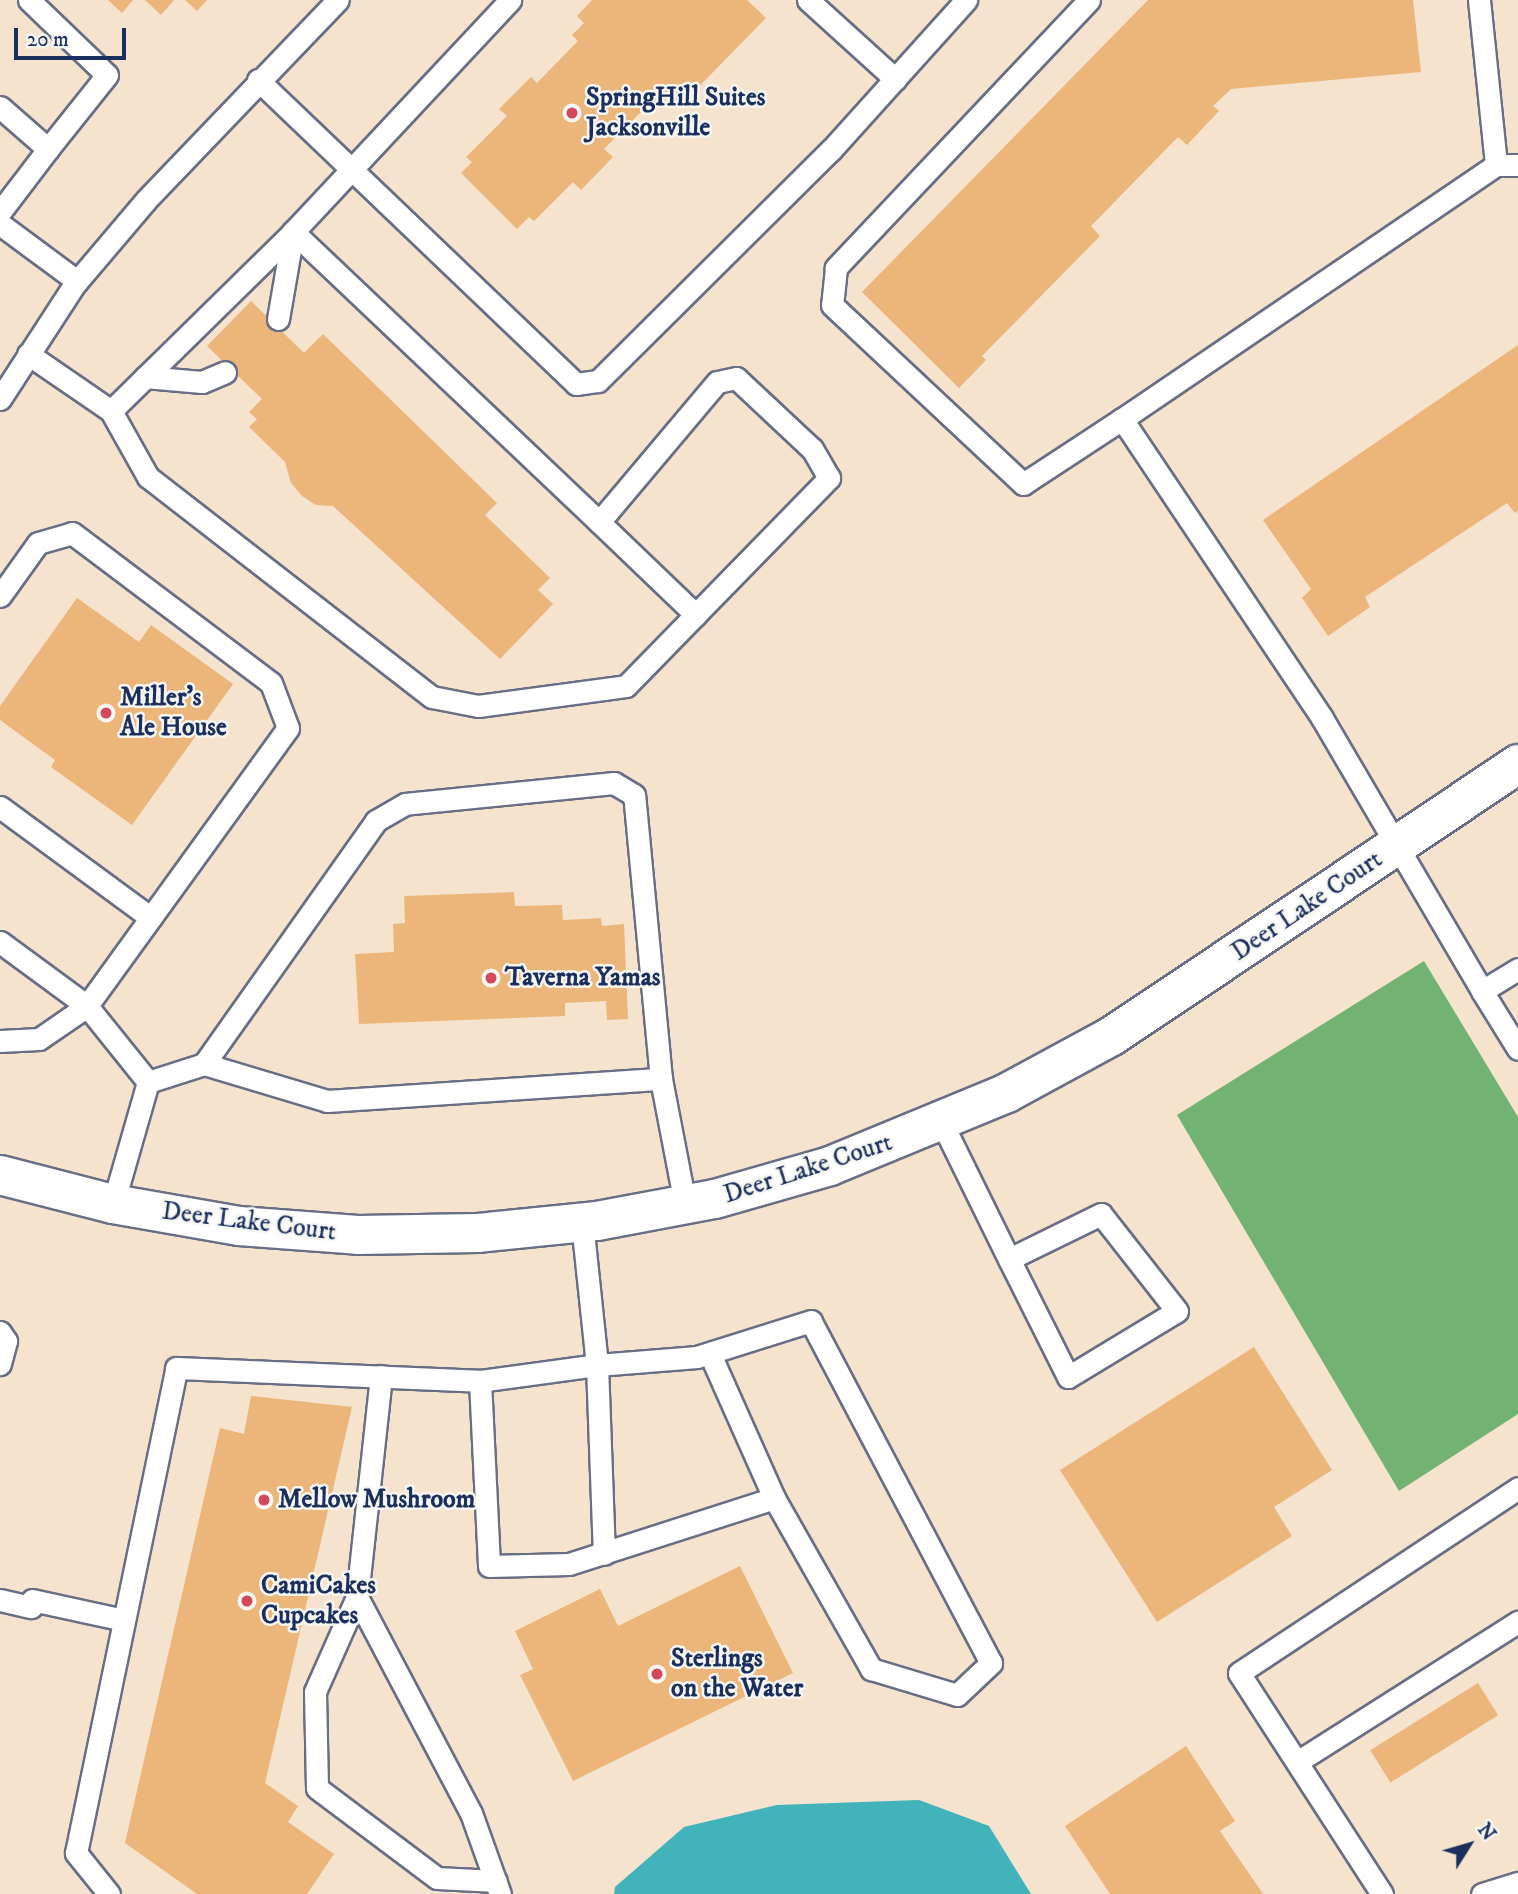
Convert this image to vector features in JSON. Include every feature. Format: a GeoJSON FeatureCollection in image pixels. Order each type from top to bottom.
{"type":"FeatureCollection","features":[{"type":"Feature","properties":{"kind":"street","name":"Deer Lake Court"},"geometry":{"type":"LineString","coordinates":[[0,1175],[113,1204],[239,1226],[358,1235],[478,1233],[582,1223],[685,1204],[830,1166],[942,1123],[1112,1036],[1518,764]]}},
{"type":"Feature","properties":{"kind":"lane"},"geometry":{"type":"LineString","coordinates":[[0,212],[107,75],[29,0]]}},
{"type":"Feature","properties":{"kind":"lane"},"geometry":{"type":"LineString","coordinates":[[0,399],[77,281],[258,80],[338,0]]}},
{"type":"Feature","properties":{"kind":"lane"},"geometry":{"type":"LineString","coordinates":[[111,411],[293,232],[510,0]]}},
{"type":"Feature","properties":{"kind":"lane"},"geometry":{"type":"LineString","coordinates":[[808,0],[895,79]]}},
{"type":"Feature","properties":{"kind":"lane"},"geometry":{"type":"LineString","coordinates":[[258,80],[576,384],[598,381],[831,150],[966,0]]}},
{"type":"Feature","properties":{"kind":"lane"},"geometry":{"type":"LineString","coordinates":[[1089,0],[836,268],[832,304],[1023,484],[1507,165],[1479,0]]}},
{"type":"Feature","properties":{"kind":"lane"},"geometry":{"type":"LineString","coordinates":[[0,107],[48,149]]}},
{"type":"Feature","properties":{"kind":"lane"},"geometry":{"type":"LineString","coordinates":[[0,224],[77,281]]}},
{"type":"Feature","properties":{"kind":"lane"},"geometry":{"type":"LineString","coordinates":[[278,319],[293,232]]}},
{"type":"Feature","properties":{"kind":"lane"},"geometry":{"type":"LineString","coordinates":[[293,232],[696,615]]}},
{"type":"Feature","properties":{"kind":"lane"},"geometry":{"type":"LineString","coordinates":[[28,354],[111,411],[148,477],[432,697],[478,706],[626,686],[829,478],[812,449],[736,378],[717,382],[598,522]]}},
{"type":"Feature","properties":{"kind":"lane"},"geometry":{"type":"LineString","coordinates":[[145,377],[202,382],[225,372]]}},
{"type":"Feature","properties":{"kind":"lane"},"geometry":{"type":"LineString","coordinates":[[1122,419],[1322,718],[1518,1049]]}},
{"type":"Feature","properties":{"kind":"lane"},"geometry":{"type":"LineString","coordinates":[[0,596],[38,542],[72,533],[271,683],[288,728],[87,1006],[39,1040],[0,1041]]}},
{"type":"Feature","properties":{"kind":"lane"},"geometry":{"type":"LineString","coordinates":[[204,1064],[376,821],[405,804],[614,783],[634,795],[660,1079],[685,1204]]}},
{"type":"Feature","properties":{"kind":"lane"},"geometry":{"type":"LineString","coordinates":[[0,807],[151,918]]}},
{"type":"Feature","properties":{"kind":"lane"},"geometry":{"type":"LineString","coordinates":[[0,942],[87,1006],[148,1082]]}},
{"type":"Feature","properties":{"kind":"lane"},"geometry":{"type":"LineString","coordinates":[[1482,991],[1518,969]]}},
{"type":"Feature","properties":{"kind":"lane"},"geometry":{"type":"LineString","coordinates":[[148,1082],[204,1064],[327,1101],[660,1079]]}},
{"type":"Feature","properties":{"kind":"lane"},"geometry":{"type":"LineString","coordinates":[[113,1204],[148,1082]]}},
{"type":"Feature","properties":{"kind":"lane"},"geometry":{"type":"LineString","coordinates":[[942,1123],[1009,1259],[1068,1377],[1177,1311],[1101,1214],[1009,1259]]}},
{"type":"Feature","properties":{"kind":"lane"},"geometry":{"type":"LineString","coordinates":[[582,1223],[597,1365],[604,1554]]}},
{"type":"Feature","properties":{"kind":"lane"},"geometry":{"type":"LineString","coordinates":[[109,1894],[76,1853],[176,1368],[480,1381],[710,1353],[811,1321],[991,1664],[957,1695],[871,1669],[774,1498],[710,1353]]}},
{"type":"Feature","properties":{"kind":"lane"},"geometry":{"type":"LineString","coordinates":[[0,1332],[6,1341],[0,1364]]}},
{"type":"Feature","properties":{"kind":"lane"},"geometry":{"type":"LineString","coordinates":[[357,1597],[471,1813],[498,1888],[437,1878],[317,1788],[315,1692],[357,1597],[381,1376]]}},
{"type":"Feature","properties":{"kind":"lane"},"geometry":{"type":"LineString","coordinates":[[480,1381],[489,1566],[569,1564],[774,1498]]}},
{"type":"Feature","properties":{"kind":"lane"},"geometry":{"type":"LineString","coordinates":[[1382,1894],[1239,1673],[1518,1488]]}},
{"type":"Feature","properties":{"kind":"lane"},"geometry":{"type":"LineString","coordinates":[[0,1600],[124,1620]]}},
{"type":"Feature","properties":{"kind":"lane"},"geometry":{"type":"LineString","coordinates":[[1297,1762],[1518,1622]]}},
{"type":"Feature","properties":{"kind":"lane"},"geometry":{"type":"LineString","coordinates":[[1482,1894],[1518,1882]]}},
{"type":"Feature","properties":{"kind":"green space"},"geometry":{"type":"Polygon","coordinates":[[[1424,961],[1518,1117],[1518,1414],[1399,1491],[1177,1115],[1424,961]]]}},
{"type":"Feature","properties":{"kind":"water"},"geometry":{"type":"Polygon","coordinates":[[[919,1800],[989,1826],[1031,1894],[614,1894],[615,1887],[684,1827],[777,1805],[919,1800]]]}},
{"type":"Feature","properties":{"kind":"building"},"geometry":{"type":"Polygon","coordinates":[[[108,0],[133,0],[122,13],[108,0]]]}},
{"type":"Feature","properties":{"kind":"building"},"geometry":{"type":"Polygon","coordinates":[[[145,0],[174,0],[161,15],[145,0]]]}},
{"type":"Feature","properties":{"kind":"building"},"geometry":{"type":"Polygon","coordinates":[[[185,0],[207,0],[197,11],[185,0]]]}},
{"type":"Feature","properties":{"kind":"building","name":"SpringHill Suites Jacksonville"},"geometry":{"type":"Polygon","coordinates":[[[592,0],[747,0],[766,18],[679,107],[669,97],[654,111],[648,105],[604,149],[613,157],[581,190],[573,182],[534,221],[529,217],[517,229],[461,173],[472,162],[466,157],[507,116],[499,109],[531,77],[537,83],[578,41],[572,35],[584,23],[577,16],[592,0]]]}},
{"type":"Feature","properties":{"kind":"building"},"geometry":{"type":"Polygon","coordinates":[[[1148,0],[1413,0],[1421,72],[1231,89],[1213,106],[1219,111],[1187,145],[1178,137],[1091,226],[1100,236],[982,356],[986,360],[959,388],[862,292],[1148,0]]]}},
{"type":"Feature","properties":{"kind":"building"},"geometry":{"type":"Polygon","coordinates":[[[251,301],[304,353],[323,334],[497,503],[485,515],[550,578],[538,590],[553,604],[500,659],[333,506],[316,505],[302,496],[291,483],[285,462],[249,427],[257,419],[249,412],[262,399],[207,346],[251,301]]]}},
{"type":"Feature","properties":{"kind":"building"},"geometry":{"type":"Polygon","coordinates":[[[1518,345],[1518,511],[1515,513],[1507,503],[1365,597],[1370,607],[1328,636],[1302,598],[1311,589],[1263,520],[1518,345]]]}},
{"type":"Feature","properties":{"kind":"building","name":"Miller's Ale House"},"geometry":{"type":"Polygon","coordinates":[[[77,598],[139,642],[151,625],[233,684],[132,825],[51,767],[55,760],[0,720],[0,706],[77,598]]]}},
{"type":"Feature","properties":{"kind":"building","name":"Taverna Yamas"},"geometry":{"type":"Polygon","coordinates":[[[514,892],[515,906],[562,905],[563,920],[601,918],[602,926],[624,924],[628,1019],[607,1020],[606,1001],[565,1003],[565,1016],[359,1024],[355,954],[394,952],[393,924],[405,923],[404,896],[514,892]]]}},
{"type":"Feature","properties":{"kind":"building"},"geometry":{"type":"Polygon","coordinates":[[[1254,1347],[1332,1470],[1274,1507],[1292,1536],[1157,1622],[1060,1470],[1254,1347]]]}},
{"type":"Feature","properties":{"kind":"building"},"geometry":{"type":"Polygon","coordinates":[[[251,1396],[352,1407],[265,1783],[298,1806],[288,1822],[334,1854],[307,1894],[197,1894],[125,1843],[220,1428],[244,1434],[251,1396]]]}},
{"type":"Feature","properties":{"kind":"building","name":"Sterlings on the Water"},"geometry":{"type":"Polygon","coordinates":[[[740,1566],[793,1673],[573,1781],[520,1675],[533,1669],[515,1631],[600,1589],[618,1626],[740,1566]]]}},
{"type":"Feature","properties":{"kind":"building"},"geometry":{"type":"Polygon","coordinates":[[[1478,1683],[1498,1715],[1390,1783],[1370,1750],[1478,1683]]]}},
{"type":"Feature","properties":{"kind":"building"},"geometry":{"type":"Polygon","coordinates":[[[1186,1746],[1235,1821],[1220,1831],[1263,1894],[1110,1894],[1065,1826],[1186,1746]]]}},
{"type":"Feature","properties":{"kind":"place","name":"SpringHill Suites Jacksonville"},"geometry":{"type":"Point","coordinates":[572,113]}},
{"type":"Feature","properties":{"kind":"place","name":"Miller's Ale House"},"geometry":{"type":"Point","coordinates":[106,713]}},
{"type":"Feature","properties":{"kind":"place","name":"Taverna Yamas"},"geometry":{"type":"Point","coordinates":[491,978]}},
{"type":"Feature","properties":{"kind":"place","name":"Mellow Mushroom"},"geometry":{"type":"Point","coordinates":[264,1500]}},
{"type":"Feature","properties":{"kind":"place","name":"CamiCakes Cupcakes"},"geometry":{"type":"Point","coordinates":[247,1601]}},
{"type":"Feature","properties":{"kind":"place","name":"Sterlings on the Water"},"geometry":{"type":"Point","coordinates":[657,1674]}}]}
